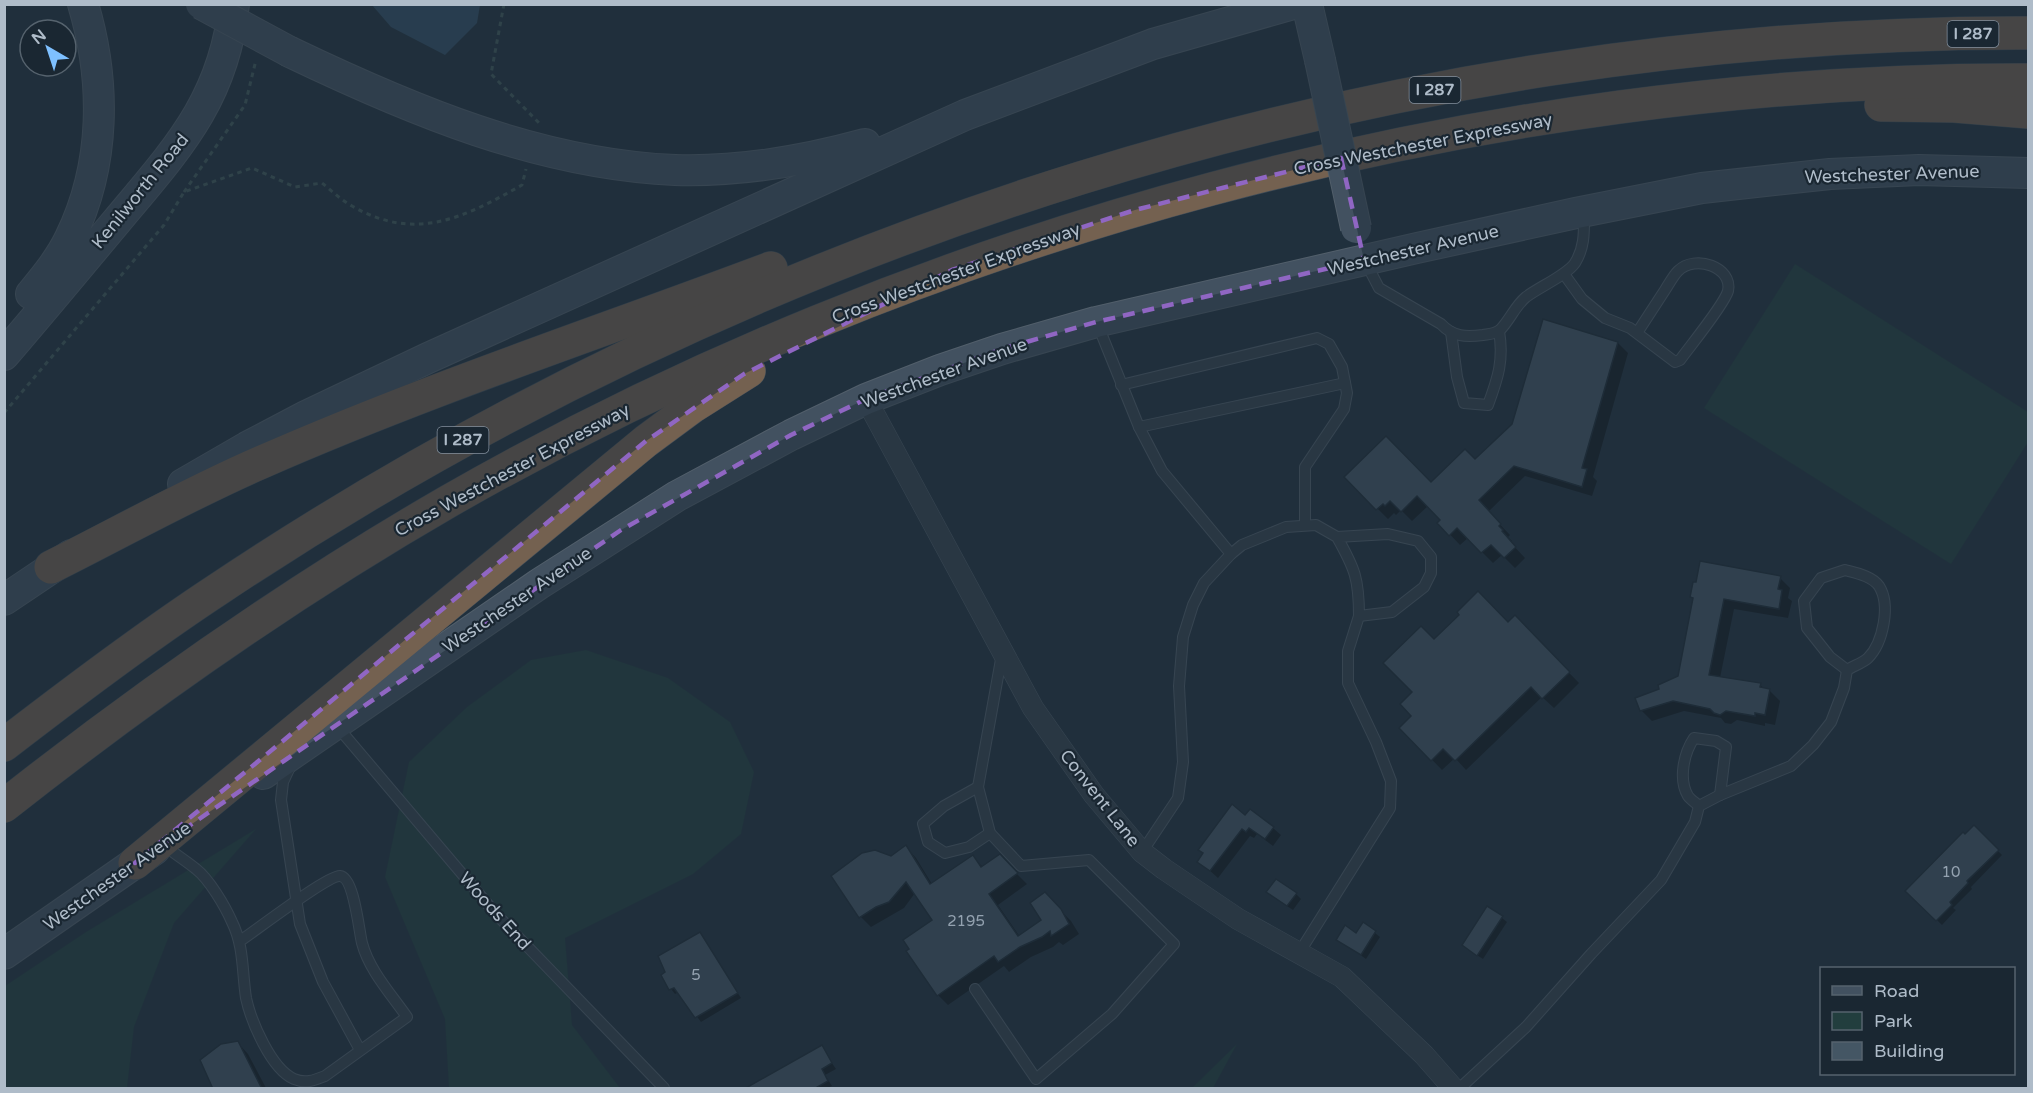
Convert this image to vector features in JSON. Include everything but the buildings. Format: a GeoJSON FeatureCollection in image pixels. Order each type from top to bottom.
{"type":"FeatureCollection","features":[{"type":"Feature","properties":{"kind":"highway"},"geometry":{"type":"LineString","coordinates":[[1917,35],[2028,23]]}},
{"type":"Feature","properties":{"kind":"highway","name":"I 287"},"geometry":{"type":"LineString","coordinates":[[4,745],[133,648],[224,585],[324,521],[467,438],[570,384],[698,323],[846,260],[966,216],[1089,175],[1244,132],[1467,84],[1595,64],[1724,48],[1917,35],[2028,33]]}},
{"type":"Feature","properties":{"kind":"highway","name":"Cross Westchester Expressway"},"geometry":{"type":"LineString","coordinates":[[4,806],[150,694],[230,638],[339,567],[449,501],[564,439],[681,382],[801,329],[922,281],[1136,210],[1318,163],[1522,122],[1684,100],[1847,86],[2028,80]]}},
{"type":"Feature","properties":{"kind":"highway"},"geometry":{"type":"LineString","coordinates":[[1684,100],[1954,106],[2028,112]]}},
{"type":"Feature","properties":{"kind":"highway"},"geometry":{"type":"LineString","coordinates":[[51,567],[260,462],[365,419],[801,257],[868,238],[966,216]]}},
{"type":"Feature","properties":{"kind":"highway"},"geometry":{"type":"LineString","coordinates":[[135,863],[669,423],[744,374],[922,281]]}},
{"type":"Feature","properties":{"kind":"main road"},"geometry":{"type":"LineString","coordinates":[[201,4],[290,52],[358,84],[461,126],[533,148],[578,158],[676,170],[752,166],[829,154],[965,115]]}},
{"type":"Feature","properties":{"kind":"main road","name":"Kenilworth Road"},"geometry":{"type":"LineString","coordinates":[[4,355],[189,131],[218,78],[227,49],[234,4]]}},
{"type":"Feature","properties":{"kind":"main road"},"geometry":{"type":"LineString","coordinates":[[4,600],[51,567],[189,481],[306,416],[438,353],[965,115],[1153,44],[1293,4]]}},
{"type":"Feature","properties":{"kind":"main road"},"geometry":{"type":"LineString","coordinates":[[1307,4],[1364,260]]}},
{"type":"Feature","properties":{"kind":"main road","name":"Kenilworth Road"},"geometry":{"type":"LineString","coordinates":[[4,329],[11,317],[49,272],[69,240],[82,212],[96,156],[100,125],[92,13]]}},
{"type":"Feature","properties":{"kind":"main road","name":"Westchester Avenue"},"geometry":{"type":"LineString","coordinates":[[4,954],[539,584],[677,496],[781,439],[866,399],[992,353],[1096,322],[1364,260],[1702,188],[1830,174],[1919,170],[2028,173]]}},
{"type":"Feature","properties":{"kind":"street","name":"Convent Lane"},"geometry":{"type":"LineString","coordinates":[[866,399],[1032,708],[1094,795],[1142,852],[1238,919],[1342,976],[1424,1055],[1453,1089]]}},
{"type":"Feature","properties":{"kind":"lane"},"geometry":{"type":"LineString","coordinates":[[1364,260],[1379,288],[1451,332],[1464,337],[1492,334],[1499,331],[1524,299],[1549,281],[1564,274],[1574,264],[1584,243],[1584,212]]}},
{"type":"Feature","properties":{"kind":"lane"},"geometry":{"type":"LineString","coordinates":[[1564,274],[1582,299],[1605,318],[1630,328],[1676,362],[1680,360],[1718,308],[1728,291],[1726,278],[1706,263],[1694,262],[1678,270],[1637,333]]}},
{"type":"Feature","properties":{"kind":"lane"},"geometry":{"type":"LineString","coordinates":[[1096,322],[1139,427],[1162,471],[1231,554]]}},
{"type":"Feature","properties":{"kind":"lane"},"geometry":{"type":"LineString","coordinates":[[1451,332],[1457,377],[1464,404],[1488,405],[1496,384],[1502,352],[1499,331]]}},
{"type":"Feature","properties":{"kind":"lane"},"geometry":{"type":"LineString","coordinates":[[1121,385],[1317,338],[1329,344],[1342,367],[1347,393],[1344,410],[1305,467],[1305,524]]}},
{"type":"Feature","properties":{"kind":"lane"},"geometry":{"type":"LineString","coordinates":[[1139,427],[1345,383]]}},
{"type":"Feature","properties":{"kind":"lane"},"geometry":{"type":"LineString","coordinates":[[1142,852],[1178,798],[1183,762],[1179,686],[1183,637],[1193,605],[1204,583],[1242,545],[1286,527],[1316,525],[1337,537],[1354,568],[1359,593],[1359,616],[1348,651],[1348,683],[1376,742],[1391,782],[1390,808],[1299,952]]}},
{"type":"Feature","properties":{"kind":"lane"},"geometry":{"type":"LineString","coordinates":[[1337,537],[1388,534],[1418,541],[1431,557],[1431,573],[1424,587],[1392,612],[1359,616]]}},
{"type":"Feature","properties":{"kind":"lane"},"geometry":{"type":"LineString","coordinates":[[1845,570],[1863,575],[1878,586],[1885,604],[1883,632],[1878,641],[1868,658],[1847,670],[1830,657],[1807,628],[1804,601],[1821,578],[1845,570]]}},
{"type":"Feature","properties":{"kind":"lane"},"geometry":{"type":"LineString","coordinates":[[975,989],[1036,1079],[1112,1014],[1174,944],[1089,860],[1021,866],[990,833],[978,787],[1002,654]]}},
{"type":"Feature","properties":{"kind":"lane"},"geometry":{"type":"LineString","coordinates":[[1460,1089],[1526,1027],[1661,880],[1695,822],[1699,806],[1791,766],[1814,745],[1831,722],[1844,688],[1847,670]]}},
{"type":"Feature","properties":{"kind":"lane","name":"Woods End"},"geometry":{"type":"LineString","coordinates":[[335,725],[496,914],[664,1089]]}},
{"type":"Feature","properties":{"kind":"lane"},"geometry":{"type":"LineString","coordinates":[[1699,806],[1689,797],[1682,781],[1687,748],[1694,738],[1716,741],[1726,747],[1720,795]]}},
{"type":"Feature","properties":{"kind":"lane"},"geometry":{"type":"LineString","coordinates":[[298,750],[283,782],[281,800],[300,924],[323,982],[360,1050]]}},
{"type":"Feature","properties":{"kind":"lane"},"geometry":{"type":"LineString","coordinates":[[978,787],[944,807],[923,824],[928,842],[945,853],[969,847],[990,833]]}},
{"type":"Feature","properties":{"kind":"lane"},"geometry":{"type":"LineString","coordinates":[[162,844],[197,870],[215,892],[232,920],[240,941],[246,999],[258,1033],[282,1071],[293,1079],[310,1082],[325,1076],[407,1017],[375,971],[363,945],[353,895],[343,876],[338,875],[331,879],[240,941]]}},
{"type":"Feature","properties":{"kind":"path"},"geometry":{"type":"LineString","coordinates":[[184,192],[252,168],[295,187],[322,183],[352,206],[388,222],[429,225],[480,208],[522,184],[533,148],[544,128],[491,74],[504,4]]}},
{"type":"Feature","properties":{"kind":"path"},"geometry":{"type":"LineString","coordinates":[[4,413],[164,225],[184,192],[245,105],[257,55]]}},
{"type":"Feature","properties":{"kind":"highlighted area"},"geometry":{"type":"Polygon","coordinates":[[[1341,158],[1364,260],[1096,322],[1002,349],[866,399],[791,435],[621,530],[135,863],[646,441],[744,374],[952,270],[1135,210],[1341,158]]]}},
{"type":"Feature","properties":{"kind":"green space"},"geometry":{"type":"Polygon","coordinates":[[[1795,264],[2028,412],[2028,442],[1951,564],[1704,408],[1795,264]]]}},
{"type":"Feature","properties":{"kind":"green space"},"geometry":{"type":"Polygon","coordinates":[[[586,650],[668,678],[730,722],[754,772],[741,834],[693,874],[565,938],[572,1025],[620,1088],[449,1088],[445,1019],[385,877],[409,762],[467,707],[531,660],[586,650]]]}},
{"type":"Feature","properties":{"kind":"green space"},"geometry":{"type":"Polygon","coordinates":[[[256,829],[174,923],[134,1027],[127,1088],[5,1088],[5,986],[86,932],[256,829]]]}},
{"type":"Feature","properties":{"kind":"green space"},"geometry":{"type":"Polygon","coordinates":[[[1237,1044],[1213,1088],[1192,1088],[1237,1044]]]}},
{"type":"Feature","properties":{"kind":"water"},"geometry":{"type":"Polygon","coordinates":[[[372,5],[480,5],[477,23],[445,55],[391,27],[372,5]]]}}]}
